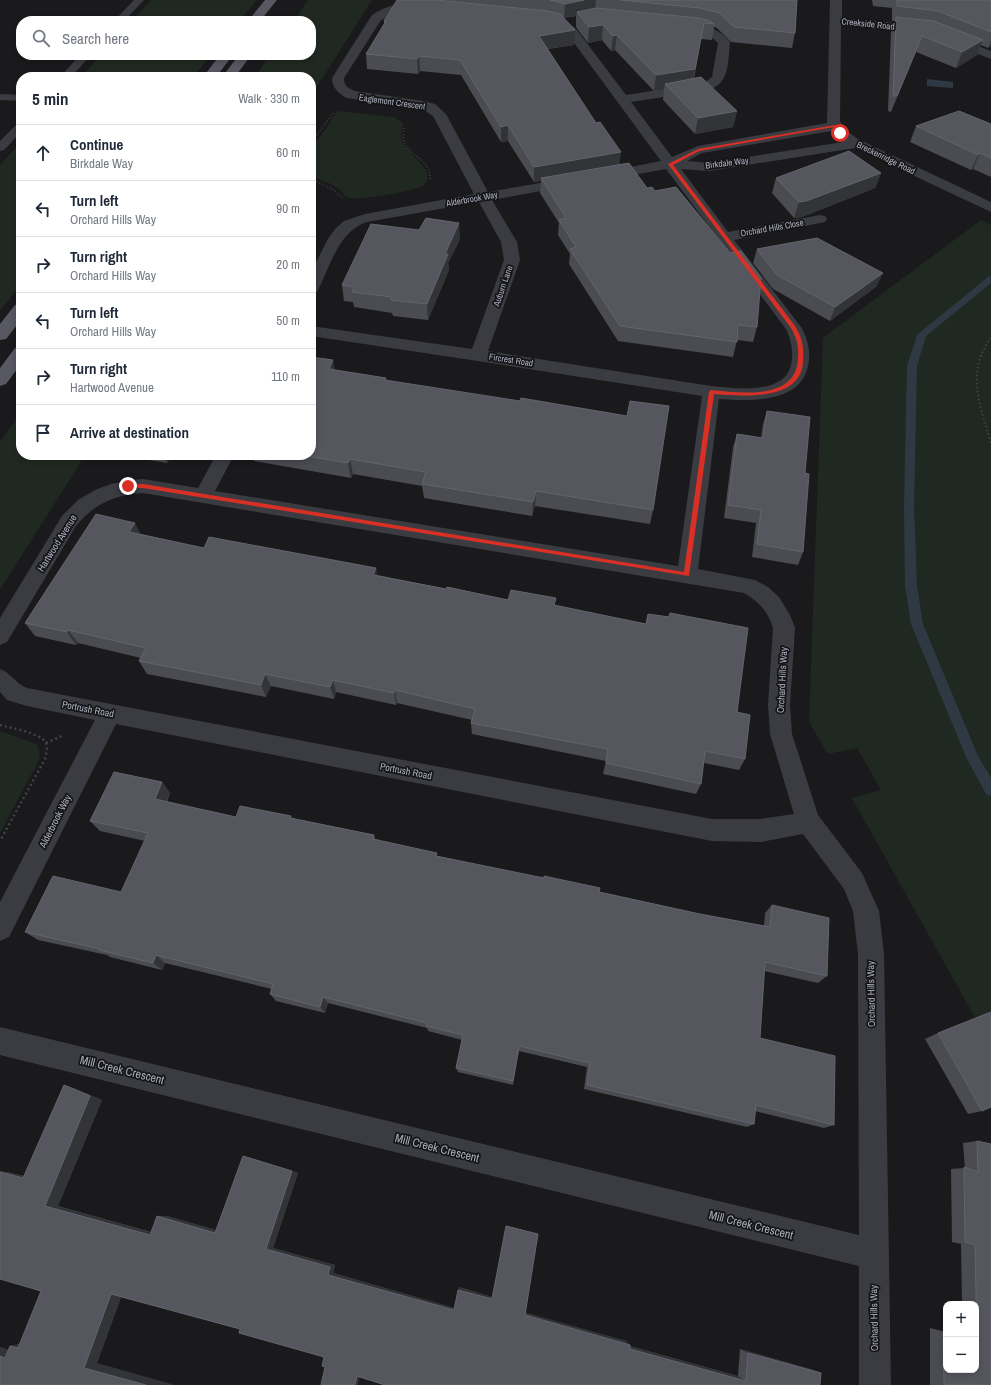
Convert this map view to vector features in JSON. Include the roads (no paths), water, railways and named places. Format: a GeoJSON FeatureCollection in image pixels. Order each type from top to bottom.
{"type":"FeatureCollection","features":[{"type":"Feature","properties":{"kind":"main road"},"geometry":{"type":"LineString","coordinates":[[261,16],[276,5]]}},
{"type":"Feature","properties":{"kind":"main road"},"geometry":{"type":"LineString","coordinates":[[213,72],[223,60]]}},
{"type":"Feature","properties":{"kind":"main road"},"geometry":{"type":"LineString","coordinates":[[232,72],[241,60]]}},
{"type":"Feature","properties":{"kind":"main road"},"geometry":{"type":"LineString","coordinates":[[0,336],[16,315]]}},
{"type":"Feature","properties":{"kind":"main road"},"geometry":{"type":"LineString","coordinates":[[0,380],[16,359]]}},
{"type":"Feature","properties":{"kind":"street"},"geometry":{"type":"LineString","coordinates":[[835,126],[833,121],[836,0]]}},
{"type":"Feature","properties":{"kind":"street","name":"Eaglemont Crescent"},"geometry":{"type":"LineString","coordinates":[[430,9],[399,8],[386,11],[376,18],[338,78],[338,83],[340,88],[357,97],[415,103],[435,110],[440,114],[483,197]]}},
{"type":"Feature","properties":{"kind":"street"},"geometry":{"type":"LineString","coordinates":[[540,20],[570,23],[573,33],[799,337],[801,367],[798,375],[788,384],[765,393],[745,395],[711,392],[687,575]]}},
{"type":"Feature","properties":{"kind":"street","name":"Creekside Road"},"geometry":{"type":"LineString","coordinates":[[836,21],[918,29],[932,32],[991,55]]}},
{"type":"Feature","properties":{"kind":"street"},"geometry":{"type":"LineString","coordinates":[[622,100],[708,86],[718,79],[724,45],[721,38],[705,30],[674,26]]}},
{"type":"Feature","properties":{"kind":"street","name":"Breckenridge Road"},"geometry":{"type":"LineString","coordinates":[[835,126],[847,139],[991,208]]}},
{"type":"Feature","properties":{"kind":"street","name":"Birkdale Way"},"geometry":{"type":"LineString","coordinates":[[670,164],[698,150],[835,126]]}},
{"type":"Feature","properties":{"kind":"street","name":"Birkdale Way"},"geometry":{"type":"LineString","coordinates":[[670,164],[709,167],[857,144]]}},
{"type":"Feature","properties":{"kind":"street","name":"Alderbrook Way"},"geometry":{"type":"LineString","coordinates":[[316,278],[338,235],[352,222],[365,218],[670,164]]}},
{"type":"Feature","properties":{"kind":"street","name":"Auburn Lane"},"geometry":{"type":"LineString","coordinates":[[478,355],[512,260],[509,242],[483,197]]}},
{"type":"Feature","properties":{"kind":"street","name":"Orchard Hills Close"},"geometry":{"type":"LineString","coordinates":[[724,237],[820,219]]}},
{"type":"Feature","properties":{"kind":"street","name":"Fircrest Road"},"geometry":{"type":"LineString","coordinates":[[316,332],[478,355],[711,392]]}},
{"type":"Feature","properties":{"kind":"street"},"geometry":{"type":"LineString","coordinates":[[203,496],[222,460]]}},
{"type":"Feature","properties":{"kind":"street","name":"Hartwood Avenue"},"geometry":{"type":"LineString","coordinates":[[0,636],[69,521],[86,502],[112,489],[128,486],[143,486],[687,575]]}},
{"type":"Feature","properties":{"kind":"street","name":"Orchard Hills Way"},"geometry":{"type":"LineString","coordinates":[[687,575],[748,586],[761,593],[772,603],[780,615],[784,628],[779,705],[781,734],[808,821],[853,882],[866,911],[871,954],[875,1385]]}},
{"type":"Feature","properties":{"kind":"street","name":"Portrush Road"},"geometry":{"type":"LineString","coordinates":[[4,682],[15,693],[27,697],[712,830],[738,832],[765,831],[808,821]]}},
{"type":"Feature","properties":{"kind":"street","name":"Alderbrook Way"},"geometry":{"type":"LineString","coordinates":[[0,928],[110,714]]}},
{"type":"Feature","properties":{"kind":"street","name":"Mill Creek Crescent"},"geometry":{"type":"LineString","coordinates":[[0,1041],[874,1254]]}},
{"type":"Feature","properties":{"kind":"lane"},"geometry":{"type":"LineString","coordinates":[[124,16],[139,0]]}},
{"type":"Feature","properties":{"kind":"lane"},"geometry":{"type":"LineString","coordinates":[[70,72],[81,60]]}},
{"type":"Feature","properties":{"kind":"lane"},"geometry":{"type":"LineString","coordinates":[[0,97],[16,98]]}},
{"type":"Feature","properties":{"kind":"lane"},"geometry":{"type":"LineString","coordinates":[[0,148],[16,131]]}},
{"type":"Feature","properties":{"kind":"waterway"},"geometry":{"type":"LineString","coordinates":[[991,279],[922,335],[912,366],[909,506],[911,586],[917,624],[973,759],[991,790]]}}]}
